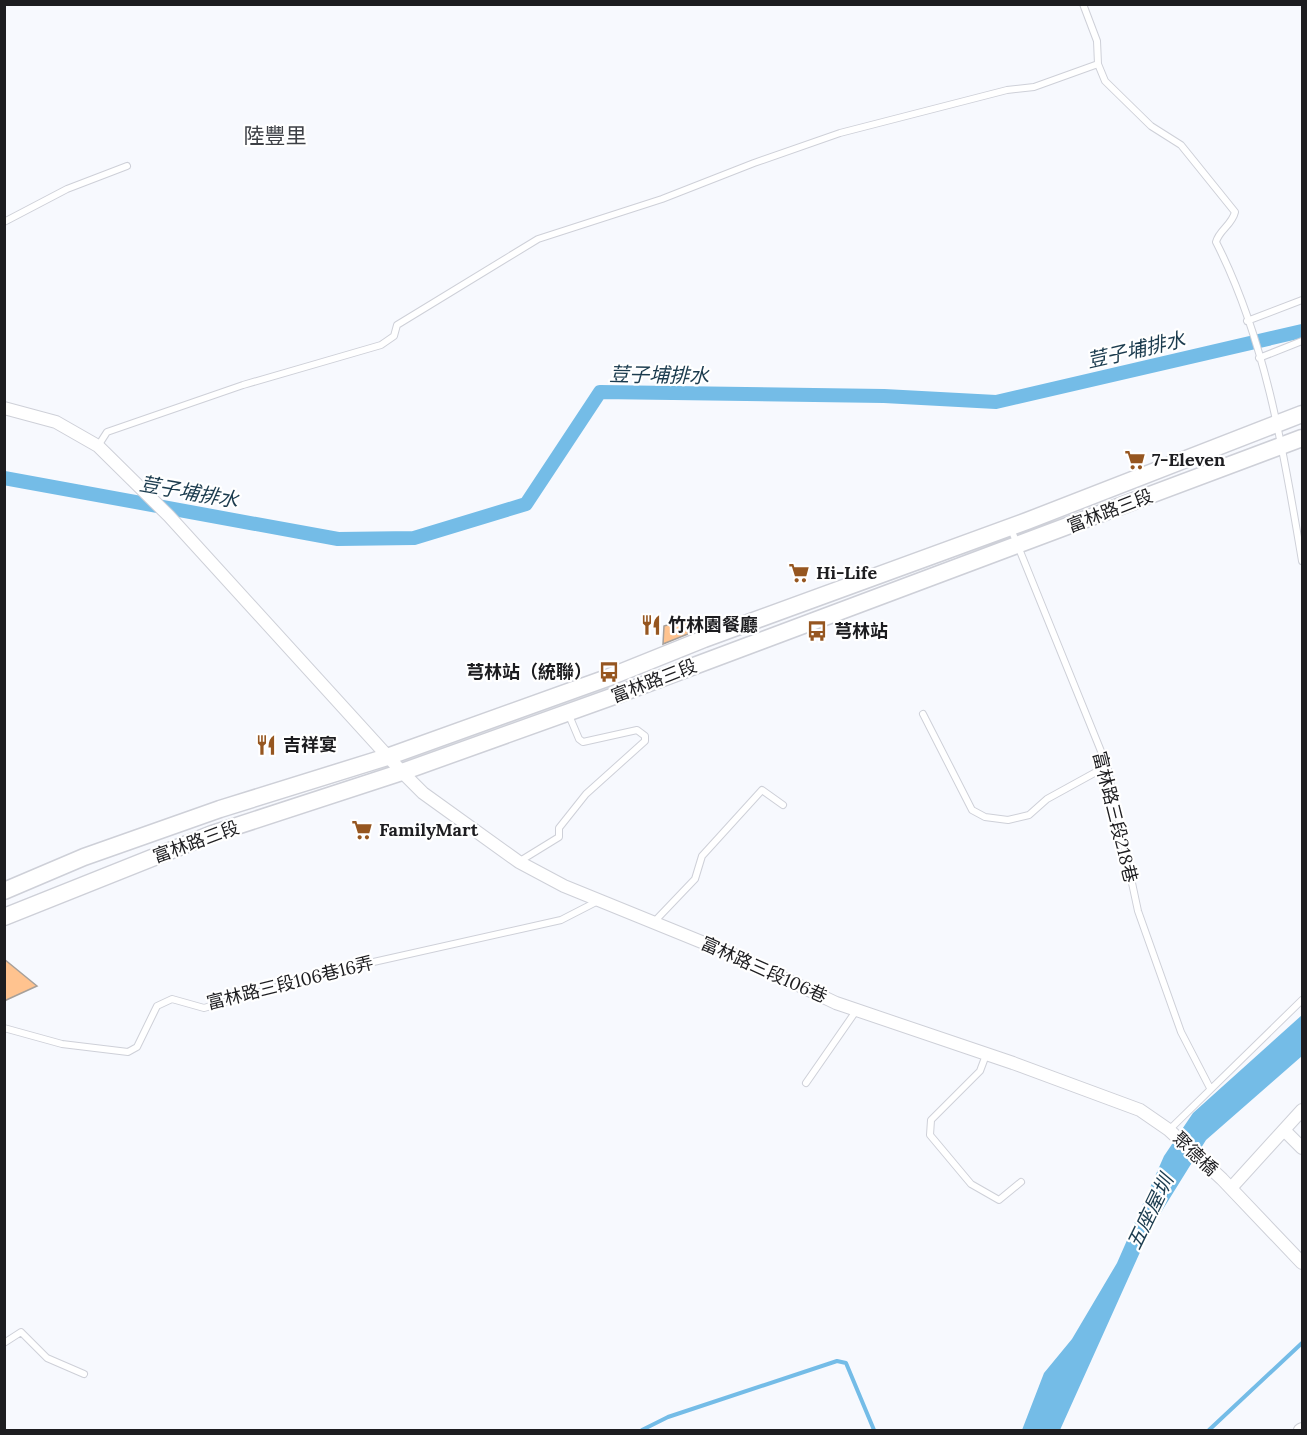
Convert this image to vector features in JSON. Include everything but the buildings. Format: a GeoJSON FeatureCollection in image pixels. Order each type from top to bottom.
{"type":"FeatureCollection","features":[{"type":"Feature","properties":{"kind":"main road","name":"富林路三段"},"geometry":{"type":"LineString","coordinates":[[4,891],[84,857],[220,809],[387,757],[607,678],[704,639],[1010,527],[1302,414]]}},
{"type":"Feature","properties":{"kind":"main road","name":"富林路三段"},"geometry":{"type":"LineString","coordinates":[[4,917],[212,834],[402,772],[568,713],[1302,438]]}},
{"type":"Feature","properties":{"kind":"street","name":"富林路三段106巷"},"geometry":{"type":"LineString","coordinates":[[4,408],[56,422],[98,446],[169,516],[402,772],[423,792],[519,862],[599,900],[741,958],[856,1011],[1035,1070],[1140,1110],[1169,1130]]}},
{"type":"Feature","properties":{"kind":"street"},"geometry":{"type":"LineString","coordinates":[[704,639],[709,659]]}},
{"type":"Feature","properties":{"kind":"street"},"geometry":{"type":"LineString","coordinates":[[607,678],[614,696]]}},
{"type":"Feature","properties":{"kind":"street"},"geometry":{"type":"LineString","coordinates":[[1302,1110],[1284,1130],[1226,1183],[1302,1263]]}},
{"type":"Feature","properties":{"kind":"street","name":"聚德橋"},"geometry":{"type":"LineString","coordinates":[[1169,1130],[1226,1183]]}},
{"type":"Feature","properties":{"kind":"street"},"geometry":{"type":"LineString","coordinates":[[1284,1130],[1302,1148]]}},
{"type":"Feature","properties":{"kind":"lane"},"geometry":{"type":"LineString","coordinates":[[1083,4],[1097,41],[1098,64],[1105,81],[1150,126],[1181,145],[1235,212],[1233,221],[1218,235],[1216,242],[1230,270],[1251,332],[1283,446],[1302,561]]}},
{"type":"Feature","properties":{"kind":"lane"},"geometry":{"type":"LineString","coordinates":[[98,446],[107,432],[243,385],[381,345],[394,336],[397,325],[538,239],[663,199],[754,163],[840,133],[1007,90],[1034,87],[1098,64]]}},
{"type":"Feature","properties":{"kind":"lane"},"geometry":{"type":"LineString","coordinates":[[4,222],[67,189],[127,166]]}},
{"type":"Feature","properties":{"kind":"lane"},"geometry":{"type":"LineString","coordinates":[[1247,321],[1302,300]]}},
{"type":"Feature","properties":{"kind":"lane"},"geometry":{"type":"LineString","coordinates":[[1259,358],[1302,341]]}},
{"type":"Feature","properties":{"kind":"lane","name":"富林路三段218巷"},"geometry":{"type":"LineString","coordinates":[[1010,527],[1107,766],[1138,911],[1181,1032],[1210,1089]]}},
{"type":"Feature","properties":{"kind":"lane"},"geometry":{"type":"LineString","coordinates":[[519,862],[559,837],[560,828],[586,794],[644,744],[645,736],[637,730],[583,742],[579,739],[568,713]]}},
{"type":"Feature","properties":{"kind":"lane"},"geometry":{"type":"LineString","coordinates":[[923,714],[972,810],[985,817],[1008,820],[1029,815],[1047,799],[1107,766]]}},
{"type":"Feature","properties":{"kind":"lane"},"geometry":{"type":"LineString","coordinates":[[652,923],[695,879],[702,856],[762,790],[783,805]]}},
{"type":"Feature","properties":{"kind":"lane","name":"富林路三段106巷16弄"},"geometry":{"type":"LineString","coordinates":[[4,1029],[62,1044],[128,1052],[137,1047],[157,1006],[172,999],[204,1008],[329,972],[561,920],[599,900]]}},
{"type":"Feature","properties":{"kind":"lane"},"geometry":{"type":"LineString","coordinates":[[1169,1130],[1302,1000]]}},
{"type":"Feature","properties":{"kind":"lane"},"geometry":{"type":"LineString","coordinates":[[806,1083],[856,1011]]}},
{"type":"Feature","properties":{"kind":"lane"},"geometry":{"type":"LineString","coordinates":[[986,1055],[980,1071],[931,1120],[930,1135],[971,1184],[999,1200],[1021,1182]]}},
{"type":"Feature","properties":{"kind":"lane"},"geometry":{"type":"LineString","coordinates":[[4,1343],[21,1332],[47,1358],[84,1374]]}},
{"type":"Feature","properties":{"kind":"water","name":"五座屋圳"},"geometry":{"type":"Polygon","coordinates":[[[1302,1015],[1302,1056],[1206,1140],[1150,1230],[1060,1430],[1022,1430],[1044,1373],[1072,1339],[1117,1263],[1164,1156],[1193,1113],[1302,1015]]]}},
{"type":"Feature","properties":{"kind":"waterway","name":"荳子埔排水"},"geometry":{"type":"LineString","coordinates":[[4,478],[338,539],[414,538],[526,504],[600,392],[884,396],[996,402],[1302,331]]}},
{"type":"Feature","properties":{"kind":"waterway"},"geometry":{"type":"LineString","coordinates":[[1209,1430],[1302,1343]]}},
{"type":"Feature","properties":{"kind":"waterway"},"geometry":{"type":"LineString","coordinates":[[642,1430],[668,1417],[837,1361],[846,1363],[874,1430]]}},
{"type":"Feature","properties":{"kind":"place","name":"7-Eleven"},"geometry":{"type":"Point","coordinates":[1135,460]}},
{"type":"Feature","properties":{"kind":"place","name":"Hi-Life"},"geometry":{"type":"Point","coordinates":[799,573]}},
{"type":"Feature","properties":{"kind":"place","name":"竹林園餐廳"},"geometry":{"type":"Point","coordinates":[651,625]}},
{"type":"Feature","properties":{"kind":"place","name":"芎林站"},"geometry":{"type":"Point","coordinates":[817,631]}},
{"type":"Feature","properties":{"kind":"place","name":"芎林站（統聯）"},"geometry":{"type":"Point","coordinates":[609,672]}},
{"type":"Feature","properties":{"kind":"place","name":"吉祥宴"},"geometry":{"type":"Point","coordinates":[266,745]}},
{"type":"Feature","properties":{"kind":"place","name":"FamilyMart"},"geometry":{"type":"Point","coordinates":[362,830]}},
{"type":"Feature","properties":{"kind":"district","name":"陸豐里"},"geometry":{"type":"Point","coordinates":[275,136]}}]}
